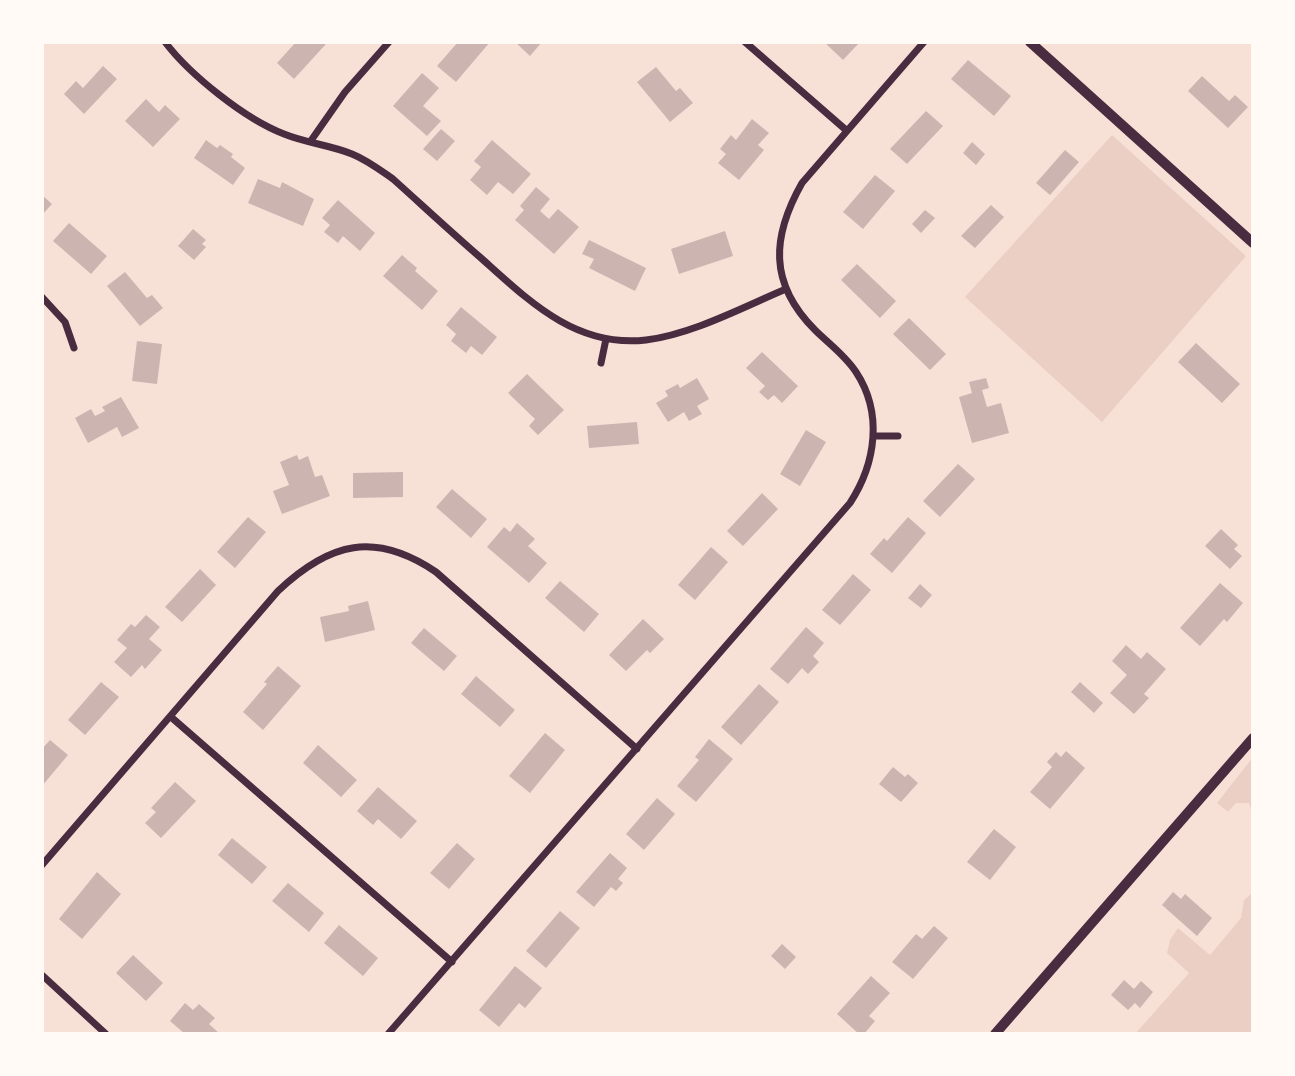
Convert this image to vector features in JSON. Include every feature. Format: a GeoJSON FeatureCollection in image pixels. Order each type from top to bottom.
{"type":"FeatureCollection","features":[{"type":"Feature","properties":{"kind":"street"},"geometry":{"type":"LineString","coordinates":[[165,42],[187,68],[243,111],[284,134],[352,154],[376,167],[393,179],[532,304],[580,332],[606,339],[631,341],[663,337],[786,289]]}},
{"type":"Feature","properties":{"kind":"street"},"geometry":{"type":"LineString","coordinates":[[310,142],[345,92],[389,42]]}},
{"type":"Feature","properties":{"kind":"street"},"geometry":{"type":"LineString","coordinates":[[745,42],[846,131]]}},
{"type":"Feature","properties":{"kind":"street"},"geometry":{"type":"LineString","coordinates":[[388,1034],[850,503],[861,486],[869,467],[874,436],[870,404],[855,370],[812,327],[786,289],[779,254],[781,231],[802,183],[924,42]]}},
{"type":"Feature","properties":{"kind":"street"},"geometry":{"type":"LineString","coordinates":[[1030,42],[1253,243]]}},
{"type":"Feature","properties":{"kind":"street"},"geometry":{"type":"LineString","coordinates":[[42,297],[65,322],[74,348]]}},
{"type":"Feature","properties":{"kind":"street"},"geometry":{"type":"LineString","coordinates":[[601,363],[606,339]]}},
{"type":"Feature","properties":{"kind":"street"},"geometry":{"type":"LineString","coordinates":[[874,436],[898,436]]}},
{"type":"Feature","properties":{"kind":"street"},"geometry":{"type":"LineString","coordinates":[[42,864],[278,591],[306,566],[340,550],[356,547],[385,548],[419,560],[637,749]]}},
{"type":"Feature","properties":{"kind":"street"},"geometry":{"type":"LineString","coordinates":[[171,716],[452,962]]}},
{"type":"Feature","properties":{"kind":"street"},"geometry":{"type":"LineString","coordinates":[[995,1034],[1253,738]]}},
{"type":"Feature","properties":{"kind":"street"},"geometry":{"type":"LineString","coordinates":[[42,975],[106,1034]]}},
{"type":"Feature","properties":{"kind":"shaded area"},"geometry":{"type":"Polygon","coordinates":[[[1112,135],[1246,256],[1102,422],[965,297],[1112,135]]]}},
{"type":"Feature","properties":{"kind":"shaded area"},"geometry":{"type":"Polygon","coordinates":[[[1253,757],[1253,817],[1249,803],[1236,803],[1228,812],[1217,803],[1253,757]]]}},
{"type":"Feature","properties":{"kind":"shaded area"},"geometry":{"type":"Polygon","coordinates":[[[1253,892],[1253,1034],[1135,1034],[1189,973],[1167,953],[1170,940],[1178,928],[1210,955],[1241,918],[1244,900],[1253,892]]]}},
{"type":"Feature","properties":{"kind":"building"},"geometry":{"type":"Polygon","coordinates":[[[296,42],[326,44],[294,79],[277,63],[296,42]]]}},
{"type":"Feature","properties":{"kind":"building"},"geometry":{"type":"Polygon","coordinates":[[[458,42],[490,42],[456,82],[437,66],[458,42]]]}},
{"type":"Feature","properties":{"kind":"building"},"geometry":{"type":"Polygon","coordinates":[[[515,42],[542,42],[530,56],[515,42]]]}},
{"type":"Feature","properties":{"kind":"building"},"geometry":{"type":"Polygon","coordinates":[[[824,42],[860,42],[843,60],[824,42]]]}},
{"type":"Feature","properties":{"kind":"building"},"geometry":{"type":"Polygon","coordinates":[[[968,60],[1011,96],[994,116],[951,79],[968,60]]]}},
{"type":"Feature","properties":{"kind":"building"},"geometry":{"type":"Polygon","coordinates":[[[103,66],[117,79],[84,114],[64,94],[76,81],[83,88],[103,66]]]}},
{"type":"Feature","properties":{"kind":"building"},"geometry":{"type":"Polygon","coordinates":[[[656,67],[676,91],[680,88],[693,103],[670,122],[637,82],[656,67]]]}},
{"type":"Feature","properties":{"kind":"building"},"geometry":{"type":"Polygon","coordinates":[[[422,73],[439,88],[423,106],[441,121],[427,136],[393,106],[422,73]]]}},
{"type":"Feature","properties":{"kind":"building"},"geometry":{"type":"Polygon","coordinates":[[[1202,76],[1229,101],[1235,95],[1248,107],[1228,128],[1188,91],[1202,76]]]}},
{"type":"Feature","properties":{"kind":"building"},"geometry":{"type":"Polygon","coordinates":[[[146,99],[159,112],[165,105],[180,119],[153,147],[125,121],[146,99]]]}},
{"type":"Feature","properties":{"kind":"building"},"geometry":{"type":"Polygon","coordinates":[[[926,111],[943,126],[907,164],[890,149],[926,111]]]}},
{"type":"Feature","properties":{"kind":"building"},"geometry":{"type":"Polygon","coordinates":[[[752,119],[769,133],[758,145],[764,150],[739,180],[718,163],[726,154],[720,149],[731,135],[736,140],[752,119]]]}},
{"type":"Feature","properties":{"kind":"building"},"geometry":{"type":"Polygon","coordinates":[[[441,129],[455,141],[437,161],[423,149],[441,129]]]}},
{"type":"Feature","properties":{"kind":"building"},"geometry":{"type":"Polygon","coordinates":[[[206,140],[233,154],[231,157],[245,168],[233,185],[194,158],[206,140]]]}},
{"type":"Feature","properties":{"kind":"building"},"geometry":{"type":"Polygon","coordinates":[[[492,140],[531,174],[513,194],[498,182],[487,195],[470,180],[481,167],[474,161],[492,140]]]}},
{"type":"Feature","properties":{"kind":"building"},"geometry":{"type":"Polygon","coordinates":[[[972,142],[985,154],[976,165],[963,153],[972,142]]]}},
{"type":"Feature","properties":{"kind":"building"},"geometry":{"type":"Polygon","coordinates":[[[1065,150],[1079,162],[1050,195],[1036,183],[1065,150]]]}},
{"type":"Feature","properties":{"kind":"building"},"geometry":{"type":"Polygon","coordinates":[[[875,175],[895,191],[863,229],[843,212],[875,175]]]}},
{"type":"Feature","properties":{"kind":"building"},"geometry":{"type":"Polygon","coordinates":[[[258,179],[280,188],[282,182],[314,199],[303,226],[248,203],[258,179]]]}},
{"type":"Feature","properties":{"kind":"building"},"geometry":{"type":"Polygon","coordinates":[[[536,187],[550,199],[540,211],[549,219],[558,209],[579,227],[554,254],[515,220],[524,210],[520,206],[536,187]]]}},
{"type":"Feature","properties":{"kind":"building"},"geometry":{"type":"Polygon","coordinates":[[[42,195],[52,204],[42,215],[42,195]]]}},
{"type":"Feature","properties":{"kind":"building"},"geometry":{"type":"Polygon","coordinates":[[[338,200],[375,233],[360,251],[343,236],[338,243],[324,232],[330,225],[322,218],[338,200]]]}},
{"type":"Feature","properties":{"kind":"building"},"geometry":{"type":"Polygon","coordinates":[[[991,205],[1004,217],[975,248],[961,236],[991,205]]]}},
{"type":"Feature","properties":{"kind":"building"},"geometry":{"type":"Polygon","coordinates":[[[925,210],[935,218],[921,233],[912,224],[925,210]]]}},
{"type":"Feature","properties":{"kind":"building"},"geometry":{"type":"Polygon","coordinates":[[[69,223],[107,256],[91,274],[53,241],[69,223]]]}},
{"type":"Feature","properties":{"kind":"building"},"geometry":{"type":"Polygon","coordinates":[[[193,229],[206,240],[202,244],[206,247],[194,260],[178,246],[193,229]]]}},
{"type":"Feature","properties":{"kind":"building"},"geometry":{"type":"Polygon","coordinates":[[[725,231],[733,256],[679,274],[671,249],[725,231]]]}},
{"type":"Feature","properties":{"kind":"building"},"geometry":{"type":"Polygon","coordinates":[[[589,240],[646,268],[635,291],[589,268],[594,259],[582,254],[589,240]]]}},
{"type":"Feature","properties":{"kind":"building"},"geometry":{"type":"Polygon","coordinates":[[[402,255],[417,268],[415,271],[438,291],[422,310],[383,276],[402,255]]]}},
{"type":"Feature","properties":{"kind":"building"},"geometry":{"type":"Polygon","coordinates":[[[857,264],[896,301],[880,318],[841,280],[857,264]]]}},
{"type":"Feature","properties":{"kind":"building"},"geometry":{"type":"Polygon","coordinates":[[[125,272],[147,298],[152,295],[163,308],[140,326],[107,286],[125,272]]]}},
{"type":"Feature","properties":{"kind":"building"},"geometry":{"type":"Polygon","coordinates":[[[461,307],[497,337],[482,355],[471,346],[466,353],[451,341],[456,334],[446,325],[461,307]]]}},
{"type":"Feature","properties":{"kind":"building"},"geometry":{"type":"Polygon","coordinates":[[[909,318],[946,354],[930,370],[893,334],[909,318]]]}},
{"type":"Feature","properties":{"kind":"building"},"geometry":{"type":"Polygon","coordinates":[[[137,341],[162,344],[157,384],[132,381],[137,341]]]}},
{"type":"Feature","properties":{"kind":"building"},"geometry":{"type":"Polygon","coordinates":[[[1196,343],[1240,384],[1222,403],[1178,362],[1196,343]]]}},
{"type":"Feature","properties":{"kind":"building"},"geometry":{"type":"Polygon","coordinates":[[[762,352],[798,386],[782,403],[774,395],[768,400],[759,392],[765,386],[746,368],[762,352]]]}},
{"type":"Feature","properties":{"kind":"building"},"geometry":{"type":"Polygon","coordinates":[[[527,374],[564,410],[538,435],[529,426],[535,419],[508,393],[527,374]]]}},
{"type":"Feature","properties":{"kind":"building"},"geometry":{"type":"Polygon","coordinates":[[[697,378],[709,399],[697,406],[702,414],[689,421],[684,412],[668,422],[656,403],[668,396],[665,391],[678,384],[680,388],[697,378]]]}},
{"type":"Feature","properties":{"kind":"building"},"geometry":{"type":"Polygon","coordinates":[[[986,378],[989,388],[982,390],[987,407],[1001,403],[1009,433],[972,443],[959,397],[972,393],[969,382],[986,378]]]}},
{"type":"Feature","properties":{"kind":"building"},"geometry":{"type":"Polygon","coordinates":[[[121,397],[139,428],[122,437],[117,427],[88,443],[75,418],[91,409],[95,416],[105,411],[102,407],[121,397]]]}},
{"type":"Feature","properties":{"kind":"building"},"geometry":{"type":"Polygon","coordinates":[[[637,422],[639,444],[589,448],[587,426],[637,422]]]}},
{"type":"Feature","properties":{"kind":"building"},"geometry":{"type":"Polygon","coordinates":[[[806,430],[826,442],[800,486],[780,474],[806,430]]]}},
{"type":"Feature","properties":{"kind":"building"},"geometry":{"type":"Polygon","coordinates":[[[297,455],[299,460],[308,456],[315,477],[322,475],[330,496],[282,514],[273,491],[289,485],[280,462],[297,455]]]}},
{"type":"Feature","properties":{"kind":"building"},"geometry":{"type":"Polygon","coordinates":[[[958,464],[975,479],[940,517],[923,501],[958,464]]]}},
{"type":"Feature","properties":{"kind":"building"},"geometry":{"type":"Polygon","coordinates":[[[403,472],[403,497],[353,498],[353,473],[403,472]]]}},
{"type":"Feature","properties":{"kind":"building"},"geometry":{"type":"Polygon","coordinates":[[[452,489],[487,519],[471,538],[436,507],[452,489]]]}},
{"type":"Feature","properties":{"kind":"building"},"geometry":{"type":"Polygon","coordinates":[[[762,493],[778,509],[743,546],[727,531],[762,493]]]}},
{"type":"Feature","properties":{"kind":"building"},"geometry":{"type":"Polygon","coordinates":[[[248,517],[266,532],[235,568],[217,552],[248,517]]]}},
{"type":"Feature","properties":{"kind":"building"},"geometry":{"type":"Polygon","coordinates":[[[908,517],[926,533],[892,573],[870,554],[884,538],[887,541],[908,517]]]}},
{"type":"Feature","properties":{"kind":"building"},"geometry":{"type":"Polygon","coordinates":[[[517,523],[535,539],[528,546],[547,563],[529,583],[487,547],[504,527],[510,532],[517,523]]]}},
{"type":"Feature","properties":{"kind":"building"},"geometry":{"type":"Polygon","coordinates":[[[1221,529],[1238,545],[1234,549],[1242,556],[1230,569],[1205,546],[1221,529]]]}},
{"type":"Feature","properties":{"kind":"building"},"geometry":{"type":"Polygon","coordinates":[[[711,547],[728,562],[695,600],[678,585],[711,547]]]}},
{"type":"Feature","properties":{"kind":"building"},"geometry":{"type":"Polygon","coordinates":[[[200,569],[216,585],[182,622],[165,607],[200,569]]]}},
{"type":"Feature","properties":{"kind":"building"},"geometry":{"type":"Polygon","coordinates":[[[853,574],[871,590],[840,625],[822,610],[853,574]]]}},
{"type":"Feature","properties":{"kind":"building"},"geometry":{"type":"Polygon","coordinates":[[[560,581],[599,614],[584,632],[545,598],[560,581]]]}},
{"type":"Feature","properties":{"kind":"building"},"geometry":{"type":"Polygon","coordinates":[[[1220,583],[1243,603],[1227,622],[1224,619],[1200,646],[1180,628],[1220,583]]]}},
{"type":"Feature","properties":{"kind":"building"},"geometry":{"type":"Polygon","coordinates":[[[920,584],[932,595],[921,608],[908,598],[920,584]]]}},
{"type":"Feature","properties":{"kind":"building"},"geometry":{"type":"Polygon","coordinates":[[[368,601],[375,630],[325,642],[320,617],[349,611],[348,606],[368,601]]]}},
{"type":"Feature","properties":{"kind":"building"},"geometry":{"type":"Polygon","coordinates":[[[146,615],[160,627],[149,639],[162,650],[145,669],[142,665],[131,677],[114,662],[127,648],[117,640],[131,624],[135,627],[146,615]]]}},
{"type":"Feature","properties":{"kind":"building"},"geometry":{"type":"Polygon","coordinates":[[[643,619],[664,639],[650,653],[647,650],[626,671],[609,655],[643,619]]]}},
{"type":"Feature","properties":{"kind":"building"},"geometry":{"type":"Polygon","coordinates":[[[806,627],[824,643],[813,656],[819,662],[808,674],[802,668],[788,684],[770,669],[806,627]]]}},
{"type":"Feature","properties":{"kind":"building"},"geometry":{"type":"Polygon","coordinates":[[[424,628],[457,656],[444,671],[411,643],[424,628]]]}},
{"type":"Feature","properties":{"kind":"building"},"geometry":{"type":"Polygon","coordinates":[[[1126,645],[1141,659],[1147,652],[1166,669],[1144,694],[1149,698],[1134,714],[1110,693],[1127,675],[1112,661],[1126,645]]]}},
{"type":"Feature","properties":{"kind":"building"},"geometry":{"type":"Polygon","coordinates":[[[278,666],[301,686],[263,730],[243,712],[267,684],[264,682],[278,666]]]}},
{"type":"Feature","properties":{"kind":"building"},"geometry":{"type":"Polygon","coordinates":[[[476,676],[515,710],[500,727],[461,694],[476,676]]]}},
{"type":"Feature","properties":{"kind":"building"},"geometry":{"type":"Polygon","coordinates":[[[101,682],[119,697],[85,735],[68,720],[101,682]]]}},
{"type":"Feature","properties":{"kind":"building"},"geometry":{"type":"Polygon","coordinates":[[[1080,682],[1103,703],[1094,713],[1071,692],[1080,682]]]}},
{"type":"Feature","properties":{"kind":"building"},"geometry":{"type":"Polygon","coordinates":[[[759,684],[779,702],[741,745],[721,727],[759,684]]]}},
{"type":"Feature","properties":{"kind":"building"},"geometry":{"type":"Polygon","coordinates":[[[545,733],[565,750],[530,793],[509,776],[545,733]]]}},
{"type":"Feature","properties":{"kind":"building"},"geometry":{"type":"Polygon","coordinates":[[[709,739],[733,759],[696,802],[677,786],[699,760],[695,757],[709,739]]]}},
{"type":"Feature","properties":{"kind":"building"},"geometry":{"type":"Polygon","coordinates":[[[50,740],[68,755],[42,786],[42,749],[50,740]]]}},
{"type":"Feature","properties":{"kind":"building"},"geometry":{"type":"Polygon","coordinates":[[[318,745],[357,780],[341,797],[303,763],[318,745]]]}},
{"type":"Feature","properties":{"kind":"building"},"geometry":{"type":"Polygon","coordinates":[[[1066,751],[1085,768],[1050,809],[1030,792],[1052,767],[1047,762],[1056,752],[1061,757],[1066,751]]]}},
{"type":"Feature","properties":{"kind":"building"},"geometry":{"type":"Polygon","coordinates":[[[893,767],[905,777],[908,774],[918,783],[901,802],[879,784],[893,767]]]}},
{"type":"Feature","properties":{"kind":"building"},"geometry":{"type":"Polygon","coordinates":[[[175,782],[196,801],[161,838],[145,823],[156,812],[151,808],[175,782]]]}},
{"type":"Feature","properties":{"kind":"building"},"geometry":{"type":"Polygon","coordinates":[[[378,787],[417,821],[401,839],[378,819],[373,825],[357,811],[378,787]]]}},
{"type":"Feature","properties":{"kind":"building"},"geometry":{"type":"Polygon","coordinates":[[[657,798],[675,814],[644,850],[626,834],[657,798]]]}},
{"type":"Feature","properties":{"kind":"building"},"geometry":{"type":"Polygon","coordinates":[[[994,829],[1016,847],[990,880],[967,862],[994,829]]]}},
{"type":"Feature","properties":{"kind":"building"},"geometry":{"type":"Polygon","coordinates":[[[232,838],[267,867],[252,884],[218,855],[232,838]]]}},
{"type":"Feature","properties":{"kind":"building"},"geometry":{"type":"Polygon","coordinates":[[[457,843],[475,859],[449,889],[430,873],[457,843]]]}},
{"type":"Feature","properties":{"kind":"building"},"geometry":{"type":"Polygon","coordinates":[[[610,853],[627,868],[618,879],[623,883],[616,891],[611,887],[594,907],[576,892],[610,853]]]}},
{"type":"Feature","properties":{"kind":"building"},"geometry":{"type":"Polygon","coordinates":[[[97,872],[121,894],[82,939],[59,919],[97,872]]]}},
{"type":"Feature","properties":{"kind":"building"},"geometry":{"type":"Polygon","coordinates":[[[288,883],[324,913],[309,932],[272,901],[288,883]]]}},
{"type":"Feature","properties":{"kind":"building"},"geometry":{"type":"Polygon","coordinates":[[[1173,892],[1181,899],[1185,894],[1212,918],[1197,936],[1162,905],[1173,892]]]}},
{"type":"Feature","properties":{"kind":"building"},"geometry":{"type":"Polygon","coordinates":[[[560,911],[580,928],[546,968],[526,951],[560,911]]]}},
{"type":"Feature","properties":{"kind":"building"},"geometry":{"type":"Polygon","coordinates":[[[339,925],[378,958],[363,976],[324,943],[339,925]]]}},
{"type":"Feature","properties":{"kind":"building"},"geometry":{"type":"Polygon","coordinates":[[[934,926],[948,938],[913,979],[892,962],[916,934],[922,939],[934,926]]]}},
{"type":"Feature","properties":{"kind":"building"},"geometry":{"type":"Polygon","coordinates":[[[782,944],[796,957],[785,969],[771,956],[782,944]]]}},
{"type":"Feature","properties":{"kind":"building"},"geometry":{"type":"Polygon","coordinates":[[[133,955],[163,983],[146,1001],[116,973],[133,955]]]}},
{"type":"Feature","properties":{"kind":"building"},"geometry":{"type":"Polygon","coordinates":[[[515,966],[542,988],[525,1008],[519,1003],[499,1027],[479,1010],[515,966]]]}},
{"type":"Feature","properties":{"kind":"building"},"geometry":{"type":"Polygon","coordinates":[[[871,976],[890,993],[869,1016],[875,1021],[864,1034],[859,1034],[837,1014],[871,976]]]}},
{"type":"Feature","properties":{"kind":"building"},"geometry":{"type":"Polygon","coordinates":[[[1124,980],[1134,989],[1141,981],[1153,992],[1140,1008],[1135,1003],[1128,1010],[1111,995],[1124,980]]]}},
{"type":"Feature","properties":{"kind":"building"},"geometry":{"type":"Polygon","coordinates":[[[185,1003],[193,1010],[199,1004],[215,1018],[209,1024],[220,1034],[185,1034],[170,1021],[185,1003]]]}}]}
